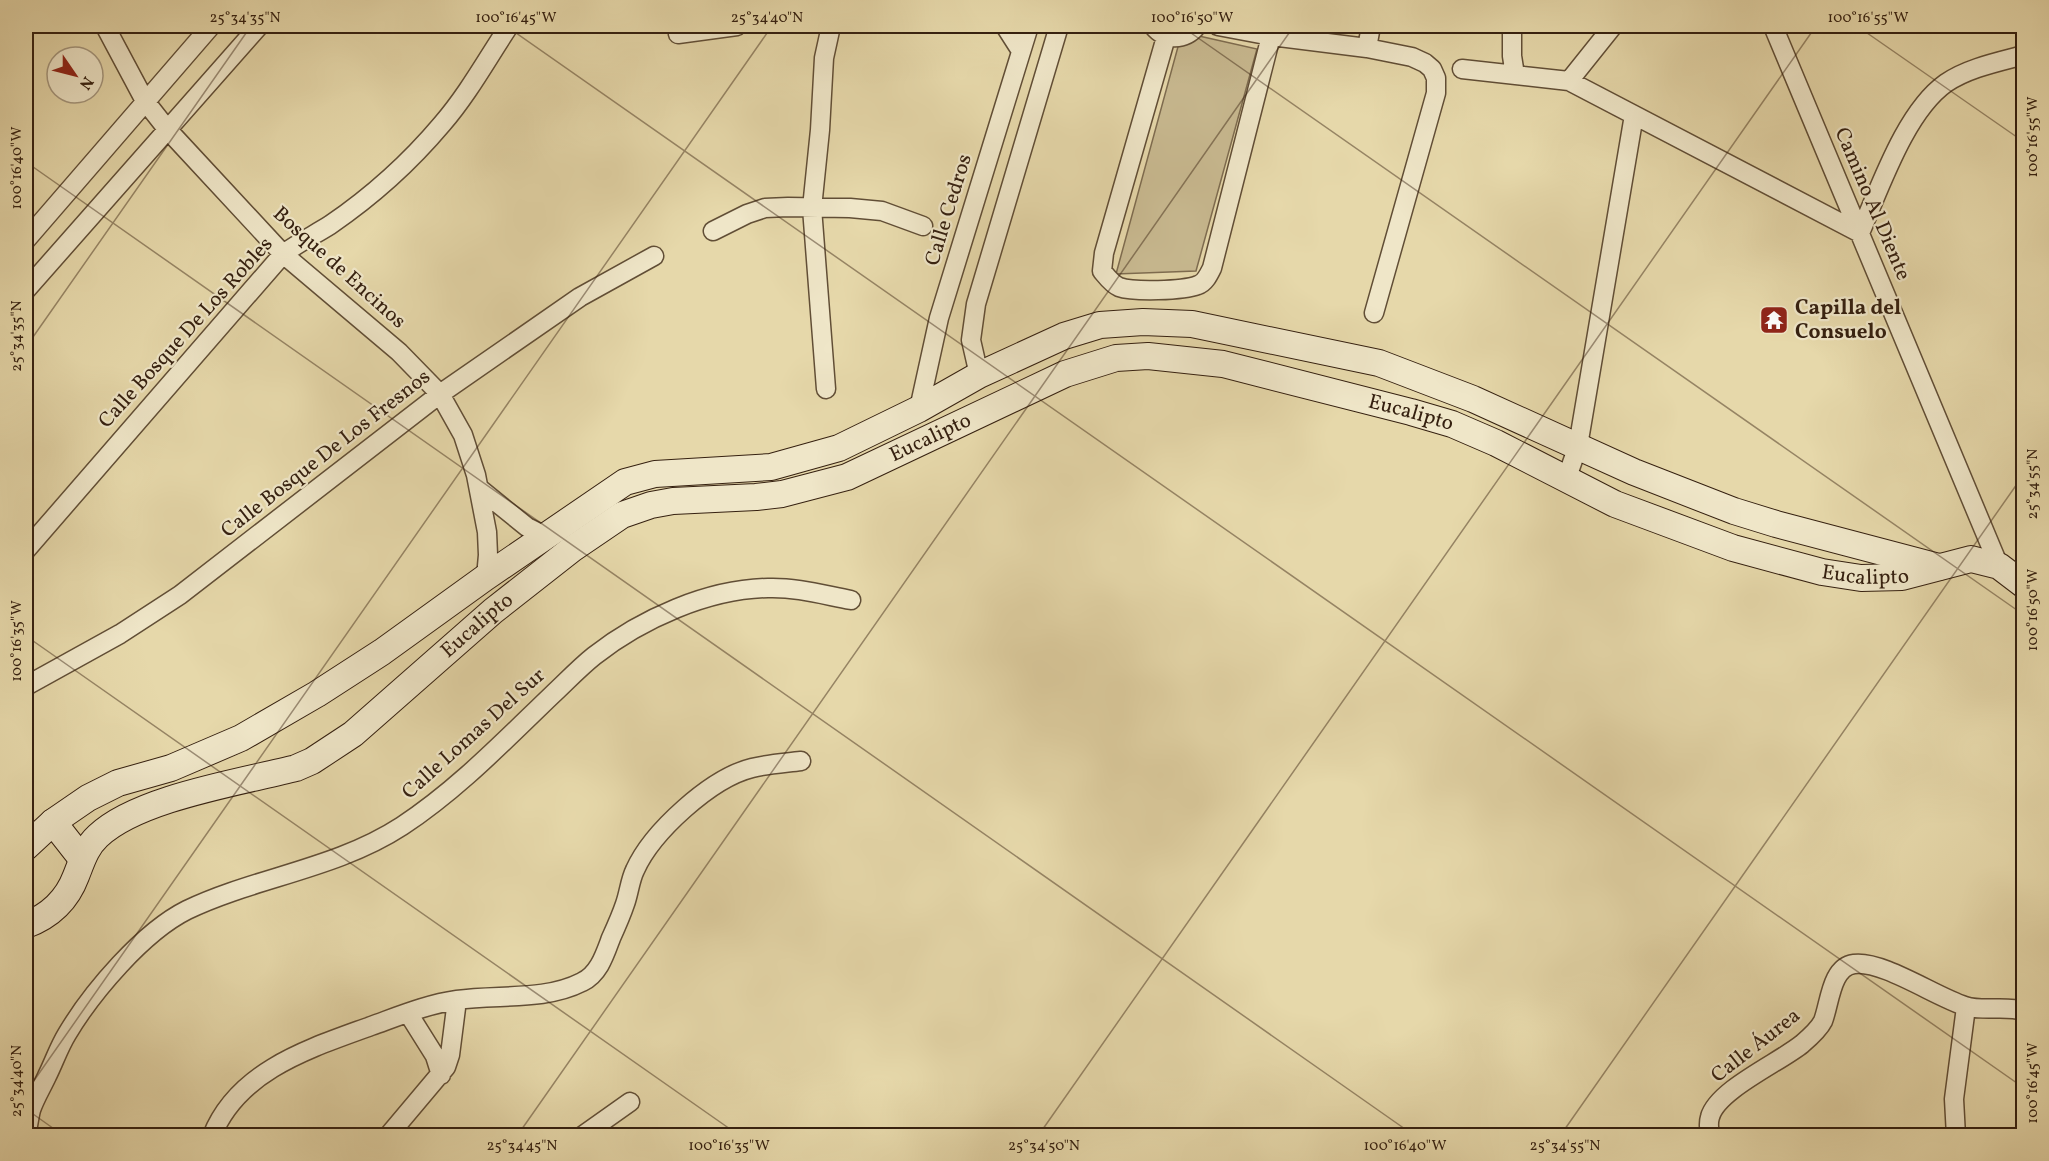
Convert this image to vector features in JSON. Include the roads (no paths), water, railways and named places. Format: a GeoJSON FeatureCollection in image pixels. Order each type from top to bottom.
{"type":"FeatureCollection","features":[{"type":"Feature","properties":{"kind":"street","name":"Bosque de Encinos"},"geometry":{"type":"LineString","coordinates":[[105,26],[145,101],[167,129],[283,254],[399,352],[440,394],[463,435],[480,489],[487,532],[486,577]]}},
{"type":"Feature","properties":{"kind":"street"},"geometry":{"type":"LineString","coordinates":[[26,240],[211,26]]}},
{"type":"Feature","properties":{"kind":"street"},"geometry":{"type":"LineString","coordinates":[[26,290],[259,26]]}},
{"type":"Feature","properties":{"kind":"street","name":"Calle Bosque De Los Robles"},"geometry":{"type":"LineString","coordinates":[[26,550],[283,254],[329,226],[405,164],[449,115],[477,79],[509,26]]}},
{"type":"Feature","properties":{"kind":"street"},"geometry":{"type":"LineString","coordinates":[[678,34],[737,26]]}},
{"type":"Feature","properties":{"kind":"street"},"geometry":{"type":"LineString","coordinates":[[826,389],[812,208],[824,58],[831,26]]}},
{"type":"Feature","properties":{"kind":"street"},"geometry":{"type":"LineString","coordinates":[[1005,26],[1020,51]]}},
{"type":"Feature","properties":{"kind":"street","name":"Calle Cedros"},"geometry":{"type":"LineString","coordinates":[[919,410],[939,318],[1029,26]]}},
{"type":"Feature","properties":{"kind":"street"},"geometry":{"type":"LineString","coordinates":[[979,375],[973,352],[972,321],[1059,26]]}},
{"type":"Feature","properties":{"kind":"street"},"geometry":{"type":"LineString","coordinates":[[1197,26],[1191,33],[1180,38],[1159,31],[1102,264],[1102,271],[1114,284],[1122,288],[1162,290],[1199,285],[1208,277],[1271,36]]}},
{"type":"Feature","properties":{"kind":"street"},"geometry":{"type":"LineString","coordinates":[[1218,26],[1413,57],[1432,69],[1436,78],[1436,93],[1374,313]]}},
{"type":"Feature","properties":{"kind":"street"},"geometry":{"type":"LineString","coordinates":[[1367,48],[1371,26]]}},
{"type":"Feature","properties":{"kind":"street"},"geometry":{"type":"LineString","coordinates":[[1512,26],[1512,56],[1515,75]]}},
{"type":"Feature","properties":{"kind":"street"},"geometry":{"type":"LineString","coordinates":[[1569,81],[1613,26]]}},
{"type":"Feature","properties":{"kind":"street","name":"Camino Al Diente"},"geometry":{"type":"LineString","coordinates":[[1773,26],[1999,566]]}},
{"type":"Feature","properties":{"kind":"street"},"geometry":{"type":"LineString","coordinates":[[1462,69],[1569,81],[1860,233],[1905,135],[1918,113],[1946,83],[1965,73],[2024,55]]}},
{"type":"Feature","properties":{"kind":"street"},"geometry":{"type":"LineString","coordinates":[[1566,480],[1578,446],[1634,115]]}},
{"type":"Feature","properties":{"kind":"street"},"geometry":{"type":"LineString","coordinates":[[712,231],[765,208],[850,208],[882,211],[923,226]]}},
{"type":"Feature","properties":{"kind":"street","name":"Calle Bosque De Los Fresnos"},"geometry":{"type":"LineString","coordinates":[[26,686],[102,645],[180,595],[440,394],[580,297],[654,256]]}},
{"type":"Feature","properties":{"kind":"street"},"geometry":{"type":"LineString","coordinates":[[939,318],[972,321]]}},
{"type":"Feature","properties":{"kind":"street","name":"Eucalipto"},"geometry":{"type":"LineString","coordinates":[[26,847],[53,822],[88,798],[118,783],[171,768],[241,738],[382,652],[486,577],[625,483],[655,474],[771,467],[839,448],[919,410],[979,375],[1064,336],[1117,322],[1192,324],[1379,363],[1473,399],[1634,472],[1734,511],[1940,567]]}},
{"type":"Feature","properties":{"kind":"street"},"geometry":{"type":"LineString","coordinates":[[1294,381],[1307,347]]}},
{"type":"Feature","properties":{"kind":"street","name":"Eucalipto"},"geometry":{"type":"LineString","coordinates":[[26,925],[59,905],[71,889],[82,859],[96,837],[110,825],[144,808],[296,768],[337,746],[392,701],[493,611],[605,525],[641,508],[673,501],[782,494],[847,477],[1065,374],[1116,358],[1148,356],[1223,364],[1452,424],[1496,443],[1615,504],[1733,548],[1822,572],[1861,578],[1902,577],[1971,558],[1999,566],[2024,585]]}},
{"type":"Feature","properties":{"kind":"street"},"geometry":{"type":"LineString","coordinates":[[480,489],[527,527],[545,536]]}},
{"type":"Feature","properties":{"kind":"street","name":"Calle Lomas Del Sur"},"geometry":{"type":"LineString","coordinates":[[26,1136],[32,1109],[67,1034],[106,980],[132,952],[152,934],[185,911],[225,895],[356,851],[389,834],[422,813],[466,776],[594,656],[640,626],[678,608],[719,595],[768,588],[798,590],[851,600]]}},
{"type":"Feature","properties":{"kind":"street"},"geometry":{"type":"LineString","coordinates":[[212,1136],[216,1125],[237,1096],[266,1071],[301,1052],[408,1013],[457,1000],[552,992],[585,981],[602,961],[625,905],[635,871],[649,845],[668,824],[705,791],[728,778],[751,768],[801,761]]}},
{"type":"Feature","properties":{"kind":"street"},"geometry":{"type":"LineString","coordinates":[[53,822],[82,859]]}},
{"type":"Feature","properties":{"kind":"street","name":"Calle Áurea"},"geometry":{"type":"LineString","coordinates":[[1710,1136],[1710,1116],[1718,1104],[1744,1081],[1770,1067],[1803,1043],[1822,1023],[1838,974],[1851,964],[1870,965],[1886,970],[1966,1007],[2024,1011]]}},
{"type":"Feature","properties":{"kind":"street"},"geometry":{"type":"LineString","coordinates":[[388,1136],[441,1075],[450,1055],[457,1000]]}},
{"type":"Feature","properties":{"kind":"street"},"geometry":{"type":"LineString","coordinates":[[1956,1136],[1954,1099],[1966,1007]]}},
{"type":"Feature","properties":{"kind":"street"},"geometry":{"type":"LineString","coordinates":[[408,1013],[430,1048],[441,1075]]}},
{"type":"Feature","properties":{"kind":"street"},"geometry":{"type":"LineString","coordinates":[[582,1136],[630,1102]]}},
{"type":"Feature","properties":{"kind":"place","name":"Capilla del Consuelo"},"geometry":{"type":"Point","coordinates":[1774,320]}}]}
